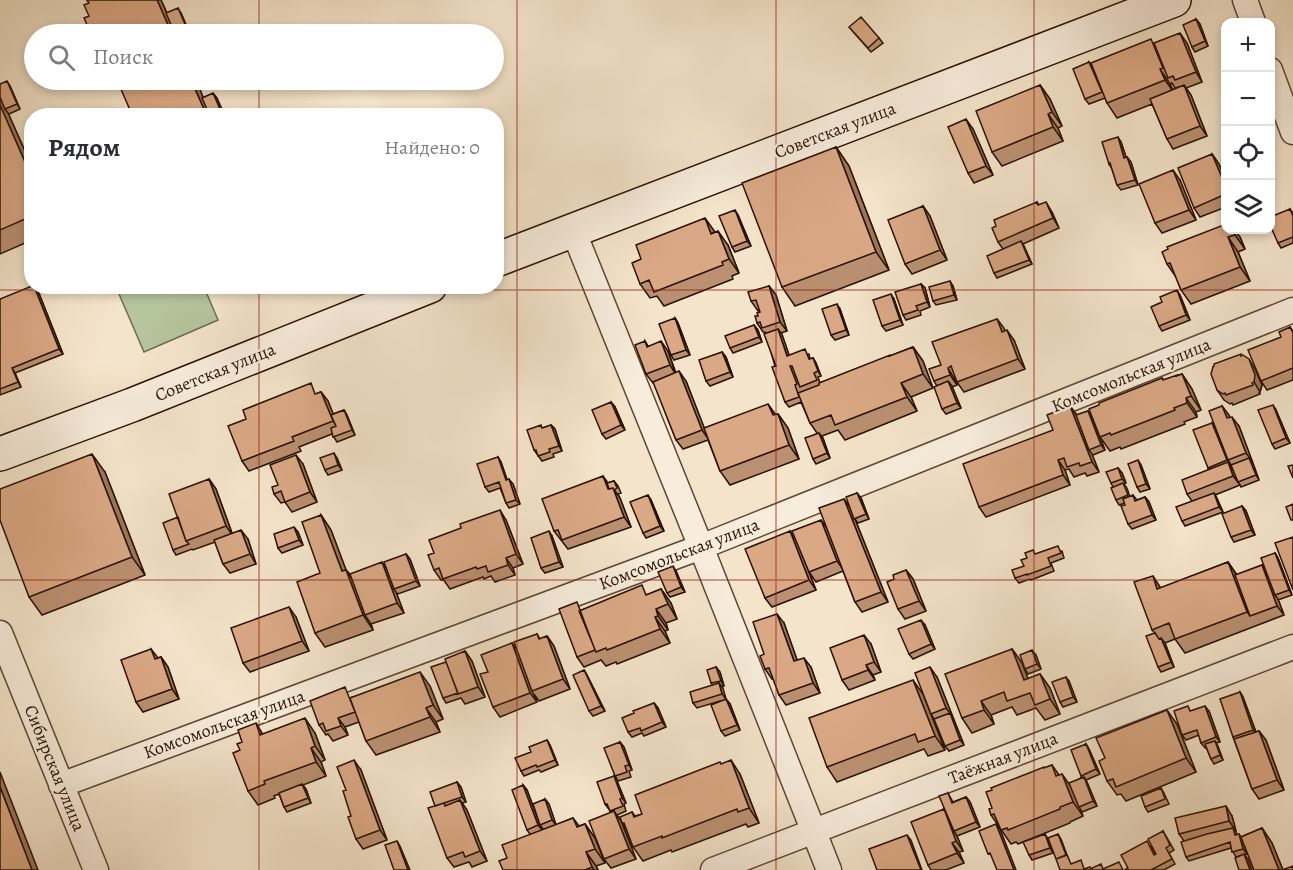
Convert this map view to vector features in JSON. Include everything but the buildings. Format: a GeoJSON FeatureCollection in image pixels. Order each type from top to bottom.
{"type":"FeatureCollection","features":[{"type":"Feature","properties":{"kind":"street","name":"Советская улица"},"geometry":{"type":"LineString","coordinates":[[504,257],[1174,0]]}},
{"type":"Feature","properties":{"kind":"street"},"geometry":{"type":"LineString","coordinates":[[1245,0],[1252,18]]}},
{"type":"Feature","properties":{"kind":"street"},"geometry":{"type":"LineString","coordinates":[[1271,72],[1293,132]]}},
{"type":"Feature","properties":{"kind":"street"},"geometry":{"type":"LineString","coordinates":[[573,230],[829,870]]}},
{"type":"Feature","properties":{"kind":"street","name":"Советская улица"},"geometry":{"type":"LineString","coordinates":[[0,454],[132,405],[410,294]]}},
{"type":"Feature","properties":{"kind":"street","name":"Комсомольская улица"},"geometry":{"type":"LineString","coordinates":[[61,785],[701,547],[1293,310]]}},
{"type":"Feature","properties":{"kind":"street","name":"Сибирская улица"},"geometry":{"type":"LineString","coordinates":[[0,633],[96,870]]}},
{"type":"Feature","properties":{"kind":"street","name":"Таёжная улица"},"geometry":{"type":"LineString","coordinates":[[713,870],[1293,646]]}},
{"type":"Feature","properties":{"kind":"green space"},"geometry":{"type":"Polygon","coordinates":[[[119,294],[207,294],[218,320],[144,352],[119,294]]]}}]}
